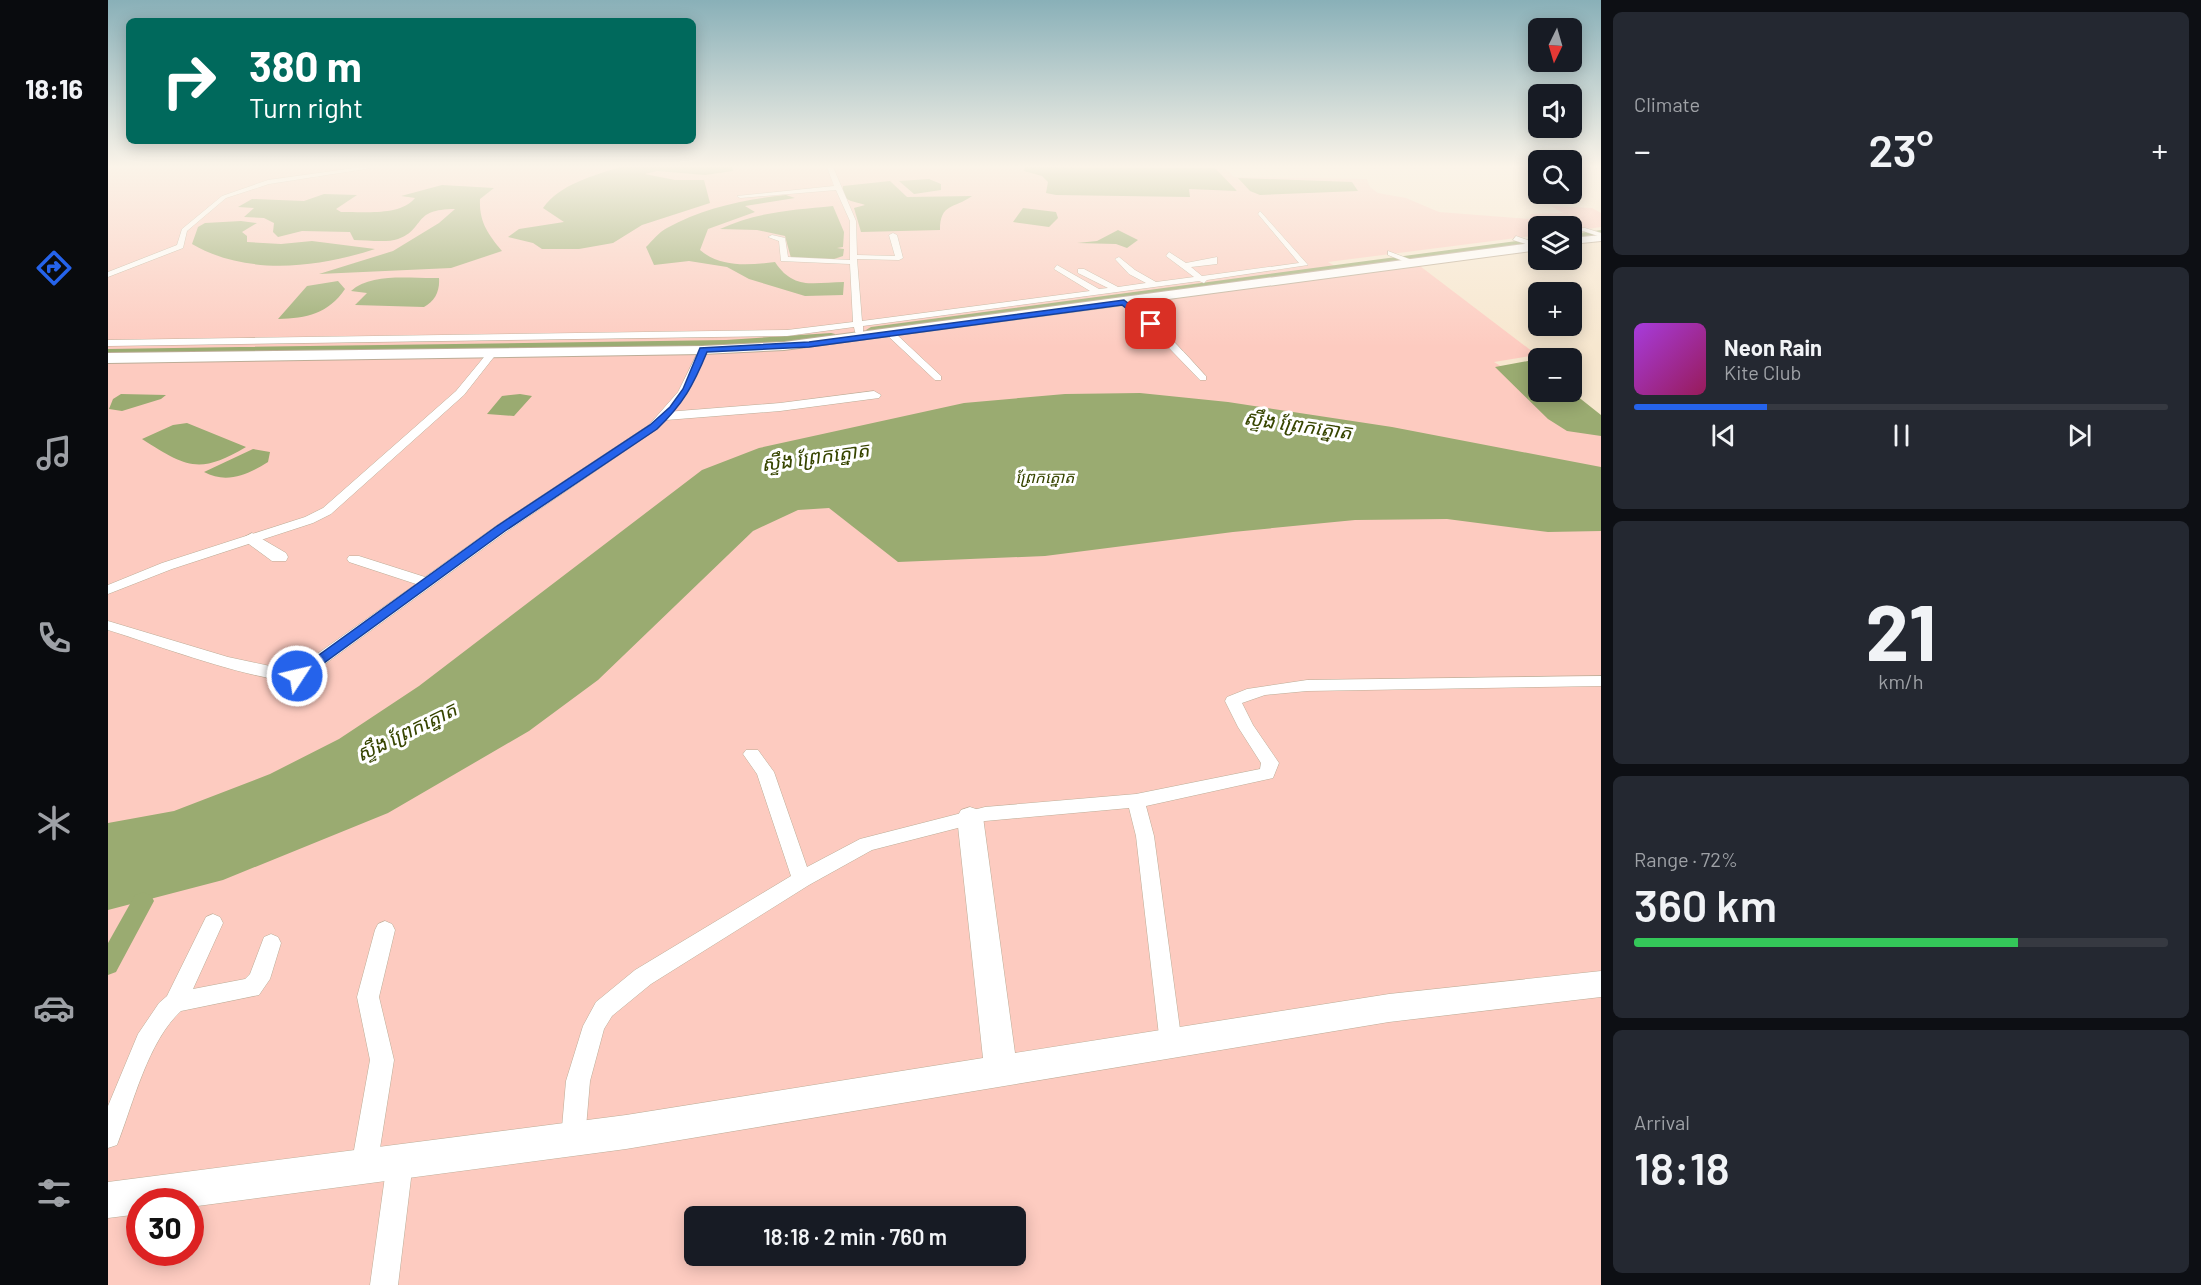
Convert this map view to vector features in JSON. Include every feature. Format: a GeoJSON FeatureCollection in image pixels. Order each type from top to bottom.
{"type":"FeatureCollection","features":[{"type":"Feature","properties":{"kind":"main road"},"geometry":{"type":"LineString","coordinates":[[1582,239],[1600,236]]}},
{"type":"Feature","properties":{"kind":"main road"},"geometry":{"type":"LineString","coordinates":[[108,358],[227,356],[359,347],[449,353],[631,343],[709,350],[784,346],[860,331],[891,334],[1019,317],[1121,296],[1217,287],[1528,246]]}},
{"type":"Feature","properties":{"kind":"main road"},"geometry":{"type":"LineString","coordinates":[[666,416],[780,407],[874,395]]}},
{"type":"Feature","properties":{"kind":"main road"},"geometry":{"type":"LineString","coordinates":[[252,538],[279,557]]}},
{"type":"Feature","properties":{"kind":"main road"},"geometry":{"type":"LineString","coordinates":[[970,817],[1001,1072]]}},
{"type":"Feature","properties":{"kind":"main road"},"geometry":{"type":"LineString","coordinates":[[108,1200],[573,1139],[1389,1008],[1601,984]]}},
{"type":"Feature","properties":{"kind":"street"},"geometry":{"type":"LineString","coordinates":[[108,275],[180,246],[184,230],[188,227]]}},
{"type":"Feature","properties":{"kind":"street"},"geometry":{"type":"LineString","coordinates":[[853,227],[860,331]]}},
{"type":"Feature","properties":{"kind":"street"},"geometry":{"type":"LineString","coordinates":[[1112,266],[1153,286],[1173,290],[1203,280],[1304,265],[1272,227]]}},
{"type":"Feature","properties":{"kind":"street"},"geometry":{"type":"LineString","coordinates":[[1582,231],[1589,231],[1600,236]]}},
{"type":"Feature","properties":{"kind":"street"},"geometry":{"type":"LineString","coordinates":[[772,237],[782,240],[784,259],[899,261],[893,235]]}},
{"type":"Feature","properties":{"kind":"street"},"geometry":{"type":"LineString","coordinates":[[1528,236],[1516,238],[1528,242]]}},
{"type":"Feature","properties":{"kind":"street"},"geometry":{"type":"LineString","coordinates":[[1168,254],[1203,280],[1217,287]]}},
{"type":"Feature","properties":{"kind":"street"},"geometry":{"type":"LineString","coordinates":[[1394,255],[1412,261]]}},
{"type":"Feature","properties":{"kind":"street"},"geometry":{"type":"LineString","coordinates":[[1119,259],[1132,272],[1153,286]]}},
{"type":"Feature","properties":{"kind":"street"},"geometry":{"type":"LineString","coordinates":[[1184,266],[1214,262],[1214,259]]}},
{"type":"Feature","properties":{"kind":"street"},"geometry":{"type":"LineString","coordinates":[[1057,267],[1099,293]]}},
{"type":"Feature","properties":{"kind":"street"},"geometry":{"type":"LineString","coordinates":[[1081,271],[1121,296],[1203,378]]}},
{"type":"Feature","properties":{"kind":"street"},"geometry":{"type":"LineString","coordinates":[[1160,274],[1173,290]]}},
{"type":"Feature","properties":{"kind":"street"},"geometry":{"type":"LineString","coordinates":[[108,343],[244,342],[359,347],[458,339],[631,343],[716,334],[860,331],[1003,306],[1099,293],[1121,296],[1153,286]]}},
{"type":"Feature","properties":{"kind":"street"},"geometry":{"type":"LineString","coordinates":[[1070,297],[1083,305]]}},
{"type":"Feature","properties":{"kind":"street"},"geometry":{"type":"LineString","coordinates":[[1003,306],[1019,317]]}},
{"type":"Feature","properties":{"kind":"street"},"geometry":{"type":"LineString","coordinates":[[108,625],[224,661],[288,677],[297,676],[591,467],[636,441],[666,416],[687,389],[716,334]]}},
{"type":"Feature","properties":{"kind":"street"},"geometry":{"type":"LineString","coordinates":[[891,334],[938,378]]}},
{"type":"Feature","properties":{"kind":"street"},"geometry":{"type":"LineString","coordinates":[[449,353],[458,339]]}},
{"type":"Feature","properties":{"kind":"street"},"geometry":{"type":"LineString","coordinates":[[227,356],[244,342]]}},
{"type":"Feature","properties":{"kind":"street"},"geometry":{"type":"LineString","coordinates":[[108,590],[167,566],[309,520],[336,505],[459,394],[492,352]]}},
{"type":"Feature","properties":{"kind":"street"},"geometry":{"type":"LineString","coordinates":[[354,559],[428,583]]}},
{"type":"Feature","properties":{"kind":"street"},"geometry":{"type":"LineString","coordinates":[[573,1139],[578,1081],[594,1026],[604,1009],[643,976],[802,879],[867,844],[970,817],[1048,807],[1136,801],[1267,774],[1270,764],[1246,727],[1233,700],[1242,695],[1273,689],[1347,685],[1601,681]]}},
{"type":"Feature","properties":{"kind":"street"},"geometry":{"type":"LineString","coordinates":[[752,754],[765,772],[802,879]]}},
{"type":"Feature","properties":{"kind":"street"},"geometry":{"type":"LineString","coordinates":[[1136,801],[1145,836],[1171,1044]]}},
{"type":"Feature","properties":{"kind":"street"},"geometry":{"type":"LineString","coordinates":[[108,1136],[146,1042],[175,1003],[213,923]]}},
{"type":"Feature","properties":{"kind":"street"},"geometry":{"type":"LineString","coordinates":[[364,1167],[382,1060],[368,997],[385,930]]}},
{"type":"Feature","properties":{"kind":"street"},"geometry":{"type":"LineString","coordinates":[[175,1003],[216,993],[251,988],[259,979],[271,943]]}},
{"type":"Feature","properties":{"kind":"street"},"geometry":{"type":"LineString","coordinates":[[384,1285],[400,1162]]}},
{"type":"Feature","properties":{"kind":"shaded area"},"geometry":{"type":"Polygon","coordinates":[[[108,227],[1528,227],[1528,236],[1328,262],[1345,272],[1416,263],[1528,348],[1528,356],[1494,362],[1528,382],[1528,402],[1557,402],[1601,426],[1601,1285],[108,1285],[108,227]]]}},
{"type":"Feature","properties":{"kind":"shaded area"},"geometry":{"type":"Polygon","coordinates":[[[1582,227],[1601,227],[1582,230],[1582,227]]]}},
{"type":"Feature","properties":{"kind":"water"},"geometry":{"type":"Polygon","coordinates":[[[198,227],[250,227],[242,232],[247,236],[247,242],[281,244],[312,241],[375,249],[330,261],[282,266],[259,265],[213,254],[192,244],[198,227]]]}},
{"type":"Feature","properties":{"kind":"water"},"geometry":{"type":"Polygon","coordinates":[[[274,227],[415,227],[407,235],[398,239],[382,241],[354,240],[350,232],[302,231],[278,237],[273,232],[274,227]]]}},
{"type":"Feature","properties":{"kind":"water"},"geometry":{"type":"Polygon","coordinates":[[[432,227],[485,227],[502,251],[451,268],[319,274],[393,251],[432,227]]]}},
{"type":"Feature","properties":{"kind":"water"},"geometry":{"type":"Polygon","coordinates":[[[532,227],[639,227],[613,243],[579,249],[542,249],[533,243],[508,237],[519,229],[532,227]]]}},
{"type":"Feature","properties":{"kind":"water"},"geometry":{"type":"Polygon","coordinates":[[[714,227],[708,229],[700,250],[708,256],[736,264],[775,262],[782,271],[798,281],[806,283],[844,282],[843,295],[805,296],[749,279],[727,267],[689,261],[654,265],[646,247],[667,228],[714,227]]]}},
{"type":"Feature","properties":{"kind":"water"},"geometry":{"type":"Polygon","coordinates":[[[725,227],[842,227],[844,232],[843,247],[837,248],[844,249],[843,256],[834,259],[791,258],[785,236],[757,230],[720,229],[725,227]]]}},
{"type":"Feature","properties":{"kind":"water"},"geometry":{"type":"Polygon","coordinates":[[[860,227],[940,227],[940,230],[861,232],[860,227]]]}},
{"type":"Feature","properties":{"kind":"water"},"geometry":{"type":"Polygon","coordinates":[[[1118,230],[1138,240],[1127,248],[1116,244],[1077,243],[1097,241],[1118,230]]]}},
{"type":"Feature","properties":{"kind":"water"},"geometry":{"type":"Polygon","coordinates":[[[439,278],[436,295],[424,307],[355,305],[367,293],[351,291],[370,281],[381,279],[439,278]]]}},
{"type":"Feature","properties":{"kind":"water"},"geometry":{"type":"Polygon","coordinates":[[[338,281],[345,289],[324,309],[307,316],[278,319],[307,286],[338,281]]]}},
{"type":"Feature","properties":{"kind":"water"},"geometry":{"type":"Polygon","coordinates":[[[1528,361],[1528,399],[1495,367],[1528,361]]]}},
{"type":"Feature","properties":{"kind":"water","name":"ព្រែកត្នោត"},"geometry":{"type":"Polygon","coordinates":[[[1140,393],[1228,402],[1392,427],[1601,467],[1601,531],[1548,532],[1447,519],[1355,520],[1233,532],[1045,556],[898,562],[829,508],[798,510],[753,531],[598,680],[529,731],[388,813],[223,880],[108,910],[108,823],[174,811],[270,774],[339,739],[419,686],[702,470],[759,448],[964,403],[1065,394],[1140,393]]]}},
{"type":"Feature","properties":{"kind":"water"},"geometry":{"type":"Polygon","coordinates":[[[121,394],[166,395],[161,399],[122,411],[109,409],[113,399],[121,394]]]}},
{"type":"Feature","properties":{"kind":"water"},"geometry":{"type":"Polygon","coordinates":[[[520,394],[532,396],[514,416],[487,414],[502,396],[520,394]]]}},
{"type":"Feature","properties":{"kind":"water"},"geometry":{"type":"Polygon","coordinates":[[[1582,400],[1601,415],[1601,436],[1567,431],[1548,419],[1531,402],[1582,402],[1582,400]]]}},
{"type":"Feature","properties":{"kind":"water"},"geometry":{"type":"Polygon","coordinates":[[[187,423],[246,447],[216,462],[193,464],[170,456],[142,439],[173,425],[187,423]]]}},
{"type":"Feature","properties":{"kind":"water"},"geometry":{"type":"Polygon","coordinates":[[[253,449],[270,452],[268,462],[253,471],[229,478],[212,476],[204,472],[253,449]]]}},
{"type":"Feature","properties":{"kind":"waterway"},"geometry":{"type":"LineString","coordinates":[[1582,235],[1601,232]]}},
{"type":"Feature","properties":{"kind":"waterway"},"geometry":{"type":"LineString","coordinates":[[871,330],[1528,241]]}},
{"type":"Feature","properties":{"kind":"waterway"},"geometry":{"type":"LineString","coordinates":[[108,352],[726,343],[831,336]]}},
{"type":"Feature","properties":{"kind":"waterway"},"geometry":{"type":"LineString","coordinates":[[108,965],[143,901]]}},
{"type":"Feature","properties":{"kind":"route"},"geometry":{"type":"LineString","coordinates":[[297,676],[501,529],[591,467],[636,441],[673,409],[687,389],[703,350],[758,348],[854,339],[1124,302],[1151,324]]}},
{"type":"Feature","properties":{"kind":"water label","name":"ស្ទឹង ព្រែកត្នោត"},"geometry":{"type":"Point","coordinates":[1298,424]}},
{"type":"Feature","properties":{"kind":"water label","name":"ស្ទឹង ព្រែកត្នោត"},"geometry":{"type":"Point","coordinates":[815,456]}},
{"type":"Feature","properties":{"kind":"water label","name":"ស្ទឹង ព្រែកត្នោត"},"geometry":{"type":"Point","coordinates":[406,731]}}]}
